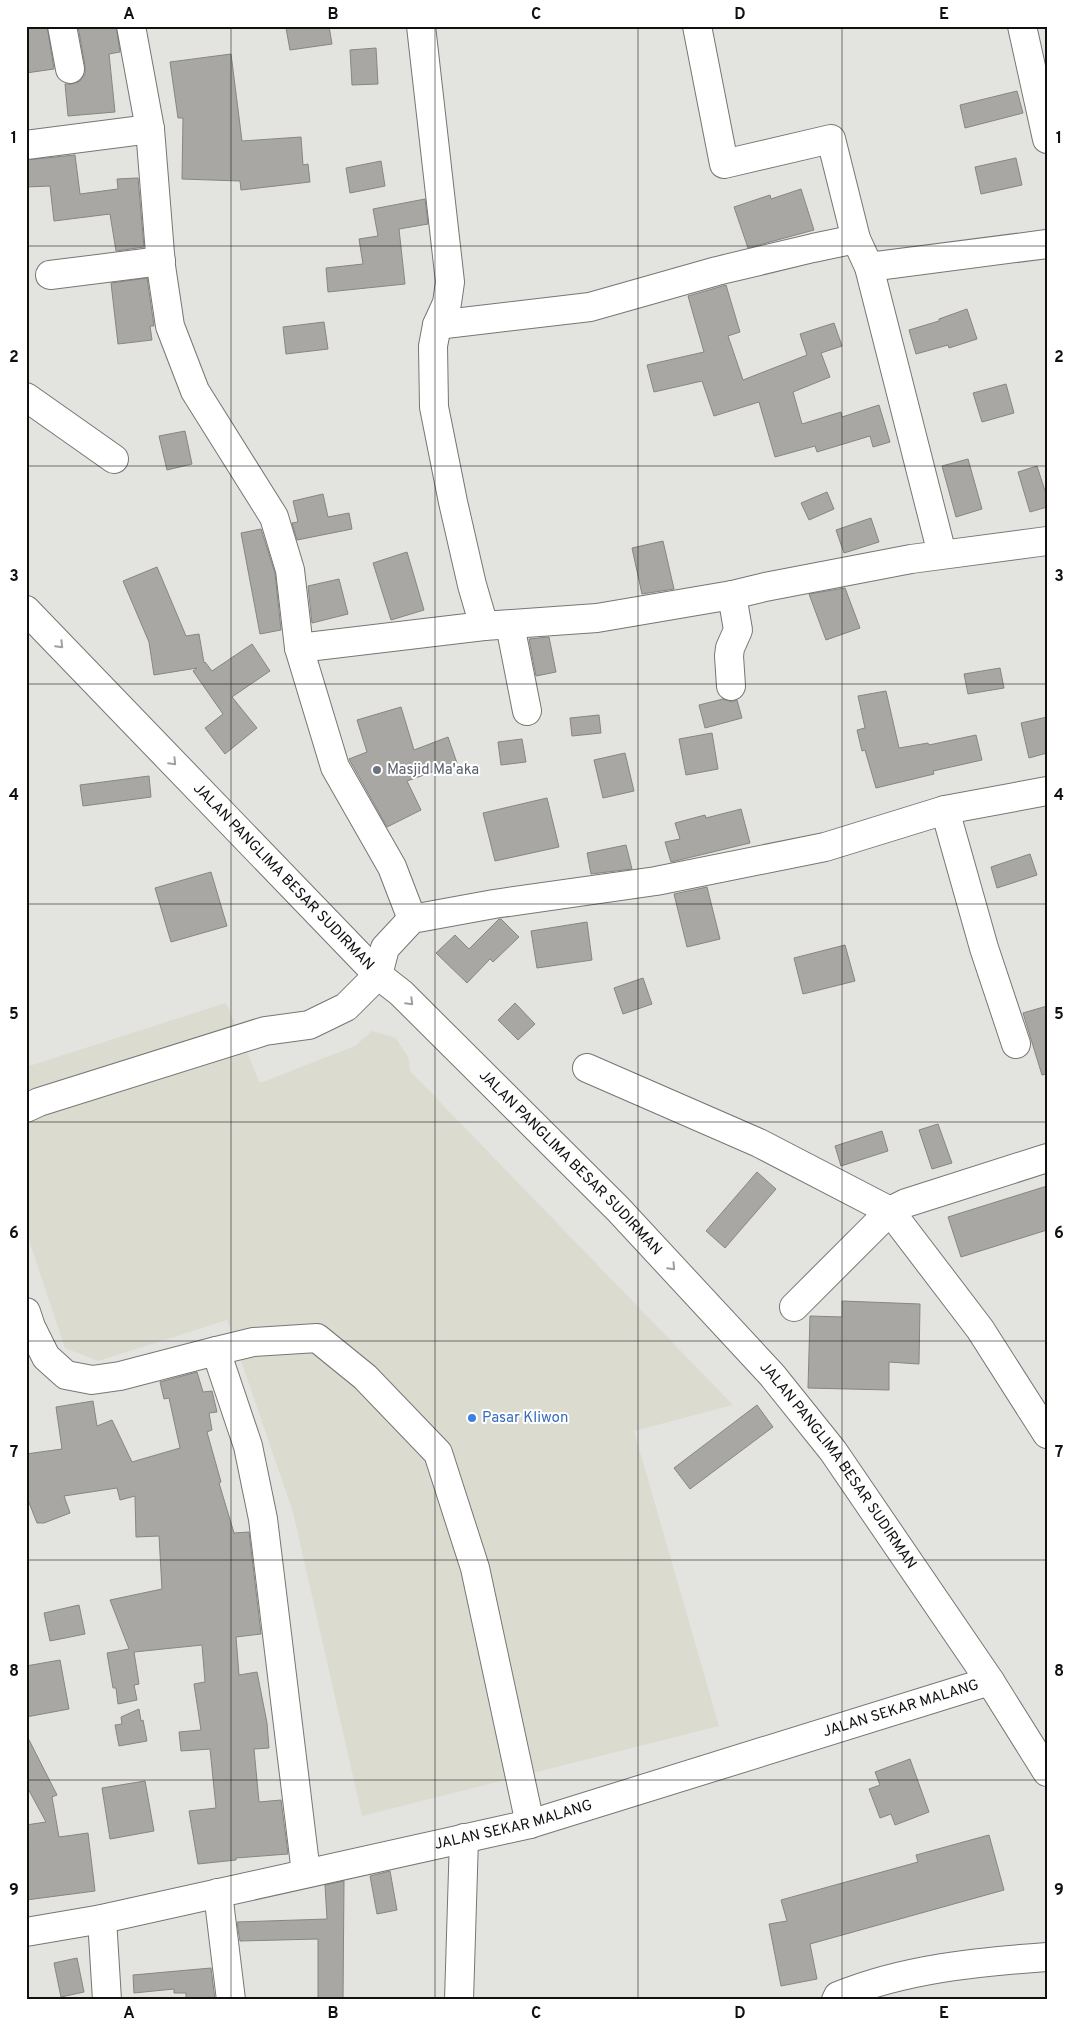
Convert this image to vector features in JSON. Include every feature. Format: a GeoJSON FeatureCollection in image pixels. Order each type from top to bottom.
{"type":"FeatureCollection","features":[{"type":"Feature","properties":{"kind":"street"},"geometry":{"type":"LineString","coordinates":[[62,26],[70,69]]}},
{"type":"Feature","properties":{"kind":"street"},"geometry":{"type":"LineString","coordinates":[[131,26],[150,129],[161,261],[170,326],[195,391],[274,517],[290,570],[299,648],[335,767],[392,867],[412,919]]}},
{"type":"Feature","properties":{"kind":"street"},"geometry":{"type":"LineString","coordinates":[[421,26],[450,282],[447,303],[437,325],[433,346],[434,407],[472,585],[497,626],[527,711]]}},
{"type":"Feature","properties":{"kind":"street"},"geometry":{"type":"LineString","coordinates":[[697,26],[724,164],[831,139],[856,239],[869,267],[942,554]]}},
{"type":"Feature","properties":{"kind":"street"},"geometry":{"type":"LineString","coordinates":[[1022,26],[1047,139]]}},
{"type":"Feature","properties":{"kind":"street"},"geometry":{"type":"LineString","coordinates":[[26,145],[150,129]]}},
{"type":"Feature","properties":{"kind":"street"},"geometry":{"type":"LineString","coordinates":[[437,325],[590,307],[717,271],[856,239]]}},
{"type":"Feature","properties":{"kind":"street"},"geometry":{"type":"LineString","coordinates":[[869,267],[1047,244]]}},
{"type":"Feature","properties":{"kind":"street"},"geometry":{"type":"LineString","coordinates":[[50,275],[161,261]]}},
{"type":"Feature","properties":{"kind":"street"},"geometry":{"type":"LineString","coordinates":[[26,396],[114,460]]}},
{"type":"Feature","properties":{"kind":"street"},"geometry":{"type":"LineString","coordinates":[[299,648],[497,626],[597,618],[732,595],[764,586],[942,554],[1047,541]]}},
{"type":"Feature","properties":{"kind":"street"},"geometry":{"type":"LineString","coordinates":[[731,686],[730,648],[738,630],[732,595]]}},
{"type":"Feature","properties":{"kind":"street","name":"JALAN PANGLIMA BESAR SUDIRMAN"},"geometry":{"type":"LineString","coordinates":[[26,610],[378,975],[401,993],[618,1209],[772,1375],[833,1451],[1043,1758]]}},
{"type":"Feature","properties":{"kind":"street"},"geometry":{"type":"LineString","coordinates":[[26,1108],[39,1102],[265,1031],[309,1025],[346,1007],[378,975],[386,948],[412,919],[494,904],[675,878],[825,847],[945,810],[1047,792]]}},
{"type":"Feature","properties":{"kind":"street"},"geometry":{"type":"LineString","coordinates":[[945,810],[984,948],[1016,1044]]}},
{"type":"Feature","properties":{"kind":"street"},"geometry":{"type":"LineString","coordinates":[[587,1068],[759,1143],[890,1211],[980,1329],[1047,1434]]}},
{"type":"Feature","properties":{"kind":"street"},"geometry":{"type":"LineString","coordinates":[[794,1307],[890,1211],[906,1203],[1047,1158]]}},
{"type":"Feature","properties":{"kind":"street"},"geometry":{"type":"LineString","coordinates":[[26,1314],[46,1357],[66,1375],[74,1377],[92,1380],[120,1376],[252,1342],[318,1338],[365,1376],[438,1453],[475,1568],[530,1824]]}},
{"type":"Feature","properties":{"kind":"street"},"geometry":{"type":"LineString","coordinates":[[216,1351],[248,1446],[264,1519],[306,1872]]}},
{"type":"Feature","properties":{"kind":"street","name":"JALAN SEKAR MALANG"},"geometry":{"type":"LineString","coordinates":[[26,1932],[102,1919],[306,1872],[530,1824],[990,1681]]}},
{"type":"Feature","properties":{"kind":"street"},"geometry":{"type":"LineString","coordinates":[[458,2000],[464,1838]]}},
{"type":"Feature","properties":{"kind":"street"},"geometry":{"type":"LineString","coordinates":[[218,1893],[231,2000]]}},
{"type":"Feature","properties":{"kind":"street"},"geometry":{"type":"LineString","coordinates":[[102,1919],[107,2000]]}},
{"type":"Feature","properties":{"kind":"street"},"geometry":{"type":"LineString","coordinates":[[836,2000],[838,1996],[869,1984],[933,1970],[1005,1960],[1047,1957]]}},
{"type":"Feature","properties":{"kind":"shaded area","name":"Pasar Kliwon"},"geometry":{"type":"Polygon","coordinates":[[[226,1003],[260,1083],[355,1046],[372,1031],[396,1038],[409,1059],[410,1071],[733,1405],[634,1431],[719,1726],[362,1816],[293,1512],[227,1320],[98,1361],[65,1348],[26,1231],[26,1067],[226,1003]]]}},
{"type":"Feature","properties":{"kind":"building"},"geometry":{"type":"Polygon","coordinates":[[[26,26],[47,26],[54,69],[26,73],[26,26]]]}},
{"type":"Feature","properties":{"kind":"building"},"geometry":{"type":"Polygon","coordinates":[[[78,26],[116,26],[120,52],[109,54],[115,112],[68,116],[65,84],[80,81],[85,74],[78,26]]]}},
{"type":"Feature","properties":{"kind":"building"},"geometry":{"type":"Polygon","coordinates":[[[296,26],[329,26],[332,44],[290,50],[286,28],[296,26]]]}},
{"type":"Feature","properties":{"kind":"building"},"geometry":{"type":"Polygon","coordinates":[[[376,48],[378,84],[352,85],[350,50],[376,48]]]}},
{"type":"Feature","properties":{"kind":"building"},"geometry":{"type":"Polygon","coordinates":[[[231,54],[242,141],[301,137],[303,165],[308,164],[310,182],[241,190],[240,181],[182,179],[183,118],[178,118],[170,62],[231,54]]]}},
{"type":"Feature","properties":{"kind":"building"},"geometry":{"type":"Polygon","coordinates":[[[1017,91],[1023,113],[965,128],[960,105],[1017,91]]]}},
{"type":"Feature","properties":{"kind":"building"},"geometry":{"type":"Polygon","coordinates":[[[75,155],[80,194],[118,189],[117,179],[138,178],[144,247],[116,251],[110,214],[54,221],[50,186],[26,187],[26,160],[75,155]]]}},
{"type":"Feature","properties":{"kind":"building"},"geometry":{"type":"Polygon","coordinates":[[[1016,158],[1022,185],[981,194],[975,167],[1016,158]]]}},
{"type":"Feature","properties":{"kind":"building"},"geometry":{"type":"Polygon","coordinates":[[[381,161],[385,186],[350,193],[346,168],[381,161]]]}},
{"type":"Feature","properties":{"kind":"building"},"geometry":{"type":"Polygon","coordinates":[[[801,189],[814,230],[748,248],[734,207],[770,195],[771,199],[801,189]]]}},
{"type":"Feature","properties":{"kind":"building"},"geometry":{"type":"Polygon","coordinates":[[[425,199],[428,224],[399,229],[405,284],[328,292],[326,268],[363,264],[359,239],[378,236],[373,209],[425,199]]]}},
{"type":"Feature","properties":{"kind":"building"},"geometry":{"type":"Polygon","coordinates":[[[147,278],[154,326],[150,326],[152,340],[118,344],[111,283],[147,278]]]}},
{"type":"Feature","properties":{"kind":"building"},"geometry":{"type":"Polygon","coordinates":[[[726,285],[740,332],[728,336],[743,380],[807,355],[800,334],[834,323],[842,346],[821,353],[830,377],[793,392],[802,424],[841,412],[842,417],[879,405],[890,442],[873,447],[870,436],[817,452],[815,446],[775,457],[759,402],[714,416],[702,381],[654,392],[647,365],[704,352],[688,296],[726,285]]]}},
{"type":"Feature","properties":{"kind":"building"},"geometry":{"type":"Polygon","coordinates":[[[967,309],[977,339],[949,348],[948,345],[916,354],[909,330],[939,321],[939,319],[967,309]]]}},
{"type":"Feature","properties":{"kind":"building"},"geometry":{"type":"Polygon","coordinates":[[[324,322],[328,349],[286,354],[283,327],[324,322]]]}},
{"type":"Feature","properties":{"kind":"building"},"geometry":{"type":"Polygon","coordinates":[[[1006,384],[1014,413],[982,422],[973,393],[1006,384]]]}},
{"type":"Feature","properties":{"kind":"building"},"geometry":{"type":"Polygon","coordinates":[[[185,431],[192,464],[167,470],[159,436],[185,431]]]}},
{"type":"Feature","properties":{"kind":"building"},"geometry":{"type":"Polygon","coordinates":[[[968,459],[982,509],[956,517],[942,466],[968,459]]]}},
{"type":"Feature","properties":{"kind":"building"},"geometry":{"type":"Polygon","coordinates":[[[1037,466],[1047,497],[1047,507],[1030,512],[1018,472],[1037,466]]]}},
{"type":"Feature","properties":{"kind":"building"},"geometry":{"type":"Polygon","coordinates":[[[827,492],[834,509],[809,520],[801,503],[827,492]]]}},
{"type":"Feature","properties":{"kind":"building"},"geometry":{"type":"Polygon","coordinates":[[[323,494],[328,517],[349,513],[352,529],[297,540],[292,523],[298,522],[293,501],[323,494]]]}},
{"type":"Feature","properties":{"kind":"building"},"geometry":{"type":"Polygon","coordinates":[[[871,518],[879,542],[844,553],[836,530],[871,518]]]}},
{"type":"Feature","properties":{"kind":"building"},"geometry":{"type":"Polygon","coordinates":[[[261,529],[275,573],[281,630],[260,634],[241,533],[261,529]]]}},
{"type":"Feature","properties":{"kind":"building"},"geometry":{"type":"Polygon","coordinates":[[[663,541],[674,589],[642,594],[632,548],[663,541]]]}},
{"type":"Feature","properties":{"kind":"building"},"geometry":{"type":"Polygon","coordinates":[[[407,552],[424,610],[391,620],[373,563],[407,552]]]}},
{"type":"Feature","properties":{"kind":"building"},"geometry":{"type":"Polygon","coordinates":[[[157,567],[186,636],[199,634],[204,663],[212,671],[252,644],[270,671],[232,697],[257,728],[225,754],[205,728],[223,714],[193,671],[197,668],[154,675],[149,642],[123,581],[157,567]]]}},
{"type":"Feature","properties":{"kind":"building"},"geometry":{"type":"Polygon","coordinates":[[[339,579],[348,614],[312,623],[308,586],[339,579]]]}},
{"type":"Feature","properties":{"kind":"building"},"geometry":{"type":"Polygon","coordinates":[[[845,588],[860,628],[826,640],[809,594],[845,588]]]}},
{"type":"Feature","properties":{"kind":"building"},"geometry":{"type":"Polygon","coordinates":[[[549,637],[556,672],[536,676],[529,639],[549,637]]]}},
{"type":"Feature","properties":{"kind":"building"},"geometry":{"type":"Polygon","coordinates":[[[1000,668],[1004,688],[968,694],[964,674],[1000,668]]]}},
{"type":"Feature","properties":{"kind":"building"},"geometry":{"type":"Polygon","coordinates":[[[886,691],[899,748],[928,743],[929,745],[976,735],[982,760],[933,771],[934,774],[876,788],[865,750],[862,751],[857,730],[865,728],[858,696],[886,691]]]}},
{"type":"Feature","properties":{"kind":"building"},"geometry":{"type":"Polygon","coordinates":[[[723,699],[732,702],[737,700],[742,718],[705,728],[699,705],[723,699]]]}},
{"type":"Feature","properties":{"kind":"building"},"geometry":{"type":"Polygon","coordinates":[[[401,707],[414,750],[448,737],[457,763],[407,781],[421,810],[387,827],[349,759],[367,752],[357,720],[401,707]]]}},
{"type":"Feature","properties":{"kind":"building"},"geometry":{"type":"Polygon","coordinates":[[[599,715],[601,733],[572,736],[570,718],[599,715]]]}},
{"type":"Feature","properties":{"kind":"building"},"geometry":{"type":"Polygon","coordinates":[[[1047,717],[1047,753],[1029,758],[1021,723],[1047,717]]]}},
{"type":"Feature","properties":{"kind":"building"},"geometry":{"type":"Polygon","coordinates":[[[712,733],[718,769],[686,775],[679,739],[712,733]]]}},
{"type":"Feature","properties":{"kind":"building"},"geometry":{"type":"Polygon","coordinates":[[[522,739],[526,762],[501,765],[498,742],[522,739]]]}},
{"type":"Feature","properties":{"kind":"building"},"geometry":{"type":"Polygon","coordinates":[[[625,753],[634,791],[603,798],[594,760],[625,753]]]}},
{"type":"Feature","properties":{"kind":"building"},"geometry":{"type":"Polygon","coordinates":[[[149,776],[151,797],[83,806],[80,785],[149,776]]]}},
{"type":"Feature","properties":{"kind":"building"},"geometry":{"type":"Polygon","coordinates":[[[547,798],[559,847],[495,861],[483,813],[547,798]]]}},
{"type":"Feature","properties":{"kind":"building"},"geometry":{"type":"Polygon","coordinates":[[[741,809],[750,843],[671,862],[665,842],[680,839],[675,823],[705,815],[706,818],[741,809]]]}},
{"type":"Feature","properties":{"kind":"building"},"geometry":{"type":"Polygon","coordinates":[[[626,845],[632,869],[591,874],[587,853],[626,845]]]}},
{"type":"Feature","properties":{"kind":"building"},"geometry":{"type":"Polygon","coordinates":[[[1030,854],[1037,875],[997,888],[991,867],[1030,854]]]}},
{"type":"Feature","properties":{"kind":"building"},"geometry":{"type":"Polygon","coordinates":[[[211,872],[227,926],[171,942],[155,888],[211,872]]]}},
{"type":"Feature","properties":{"kind":"building"},"geometry":{"type":"Polygon","coordinates":[[[707,887],[720,939],[687,947],[674,894],[707,887]]]}},
{"type":"Feature","properties":{"kind":"building"},"geometry":{"type":"Polygon","coordinates":[[[499,919],[519,937],[493,962],[490,959],[467,983],[436,953],[455,935],[469,949],[499,919]]]}},
{"type":"Feature","properties":{"kind":"building"},"geometry":{"type":"Polygon","coordinates":[[[587,922],[592,960],[537,968],[531,931],[587,922]]]}},
{"type":"Feature","properties":{"kind":"building"},"geometry":{"type":"Polygon","coordinates":[[[845,945],[855,981],[803,994],[794,958],[845,945]]]}},
{"type":"Feature","properties":{"kind":"building"},"geometry":{"type":"Polygon","coordinates":[[[643,978],[652,1004],[623,1014],[614,988],[643,978]]]}},
{"type":"Feature","properties":{"kind":"building"},"geometry":{"type":"Polygon","coordinates":[[[515,1003],[535,1024],[518,1040],[498,1020],[515,1003]]]}},
{"type":"Feature","properties":{"kind":"building"},"geometry":{"type":"Polygon","coordinates":[[[1047,1006],[1047,1074],[1042,1075],[1023,1013],[1047,1006]]]}},
{"type":"Feature","properties":{"kind":"building"},"geometry":{"type":"Polygon","coordinates":[[[938,1124],[952,1163],[932,1169],[919,1130],[938,1124]]]}},
{"type":"Feature","properties":{"kind":"building"},"geometry":{"type":"Polygon","coordinates":[[[882,1131],[888,1151],[841,1166],[835,1146],[882,1131]]]}},
{"type":"Feature","properties":{"kind":"building"},"geometry":{"type":"Polygon","coordinates":[[[757,1172],[776,1189],[725,1248],[706,1231],[757,1172]]]}},
{"type":"Feature","properties":{"kind":"building"},"geometry":{"type":"Polygon","coordinates":[[[1047,1186],[1047,1230],[961,1257],[948,1217],[1047,1186]]]}},
{"type":"Feature","properties":{"kind":"building"},"geometry":{"type":"Polygon","coordinates":[[[842,1301],[920,1304],[919,1364],[889,1362],[889,1390],[808,1388],[810,1316],[842,1317],[842,1301]]]}},
{"type":"Feature","properties":{"kind":"building"},"geometry":{"type":"Polygon","coordinates":[[[197,1372],[203,1392],[212,1391],[217,1412],[209,1413],[212,1430],[207,1432],[221,1482],[219,1483],[234,1533],[249,1532],[261,1634],[236,1637],[239,1675],[257,1672],[267,1723],[269,1748],[254,1749],[259,1802],[281,1800],[288,1854],[236,1858],[236,1860],[198,1864],[189,1811],[216,1808],[210,1749],[181,1751],[179,1732],[201,1730],[194,1684],[205,1682],[202,1645],[134,1652],[139,1684],[134,1685],[137,1700],[118,1704],[116,1688],[113,1688],[107,1653],[129,1649],[110,1600],[162,1589],[159,1536],[136,1537],[135,1496],[120,1500],[117,1488],[64,1496],[70,1513],[44,1523],[37,1523],[26,1495],[26,1454],[62,1449],[56,1407],[93,1401],[97,1426],[112,1420],[132,1462],[180,1448],[169,1398],[164,1399],[160,1382],[197,1372]]]}},
{"type":"Feature","properties":{"kind":"building"},"geometry":{"type":"Polygon","coordinates":[[[757,1405],[773,1427],[690,1489],[674,1468],[757,1405]]]}},
{"type":"Feature","properties":{"kind":"building"},"geometry":{"type":"Polygon","coordinates":[[[79,1605],[85,1634],[50,1641],[44,1613],[79,1605]]]}},
{"type":"Feature","properties":{"kind":"building"},"geometry":{"type":"Polygon","coordinates":[[[60,1660],[69,1709],[26,1717],[26,1666],[60,1660]]]}},
{"type":"Feature","properties":{"kind":"building"},"geometry":{"type":"Polygon","coordinates":[[[139,1709],[147,1741],[119,1746],[115,1725],[122,1724],[121,1717],[139,1709]]]}},
{"type":"Feature","properties":{"kind":"building"},"geometry":{"type":"Polygon","coordinates":[[[26,1734],[57,1795],[52,1797],[59,1837],[88,1833],[95,1891],[26,1900],[26,1842],[29,1841],[26,1825],[46,1822],[26,1785],[26,1734]]]}},
{"type":"Feature","properties":{"kind":"building"},"geometry":{"type":"Polygon","coordinates":[[[910,1759],[929,1812],[895,1825],[891,1814],[880,1818],[869,1789],[880,1785],[875,1772],[910,1759]]]}},
{"type":"Feature","properties":{"kind":"building"},"geometry":{"type":"Polygon","coordinates":[[[145,1781],[154,1831],[110,1839],[102,1788],[145,1781]]]}},
{"type":"Feature","properties":{"kind":"building"},"geometry":{"type":"Polygon","coordinates":[[[989,1835],[1004,1890],[810,1944],[817,1979],[781,1986],[769,1924],[787,1921],[781,1900],[918,1862],[916,1855],[989,1835]]]}},
{"type":"Feature","properties":{"kind":"building"},"geometry":{"type":"Polygon","coordinates":[[[390,1871],[397,1910],[377,1914],[370,1876],[390,1871]]]}},
{"type":"Feature","properties":{"kind":"building"},"geometry":{"type":"Polygon","coordinates":[[[344,1881],[343,2000],[318,2000],[318,1939],[240,1941],[237,1922],[327,1919],[325,1885],[344,1881]]]}},
{"type":"Feature","properties":{"kind":"building"},"geometry":{"type":"Polygon","coordinates":[[[77,1958],[84,1992],[61,1997],[54,1963],[77,1958]]]}},
{"type":"Feature","properties":{"kind":"building"},"geometry":{"type":"Polygon","coordinates":[[[211,1968],[215,2000],[186,2000],[186,1993],[174,1993],[174,1989],[134,1993],[133,1975],[211,1968]]]}},
{"type":"Feature","properties":{"kind":"place","name":"Masjid Ma'aka"},"geometry":{"type":"Point","coordinates":[377,770]}},
{"type":"Feature","properties":{"kind":"place","name":"Pasar Kliwon"},"geometry":{"type":"Point","coordinates":[472,1418]}}]}
